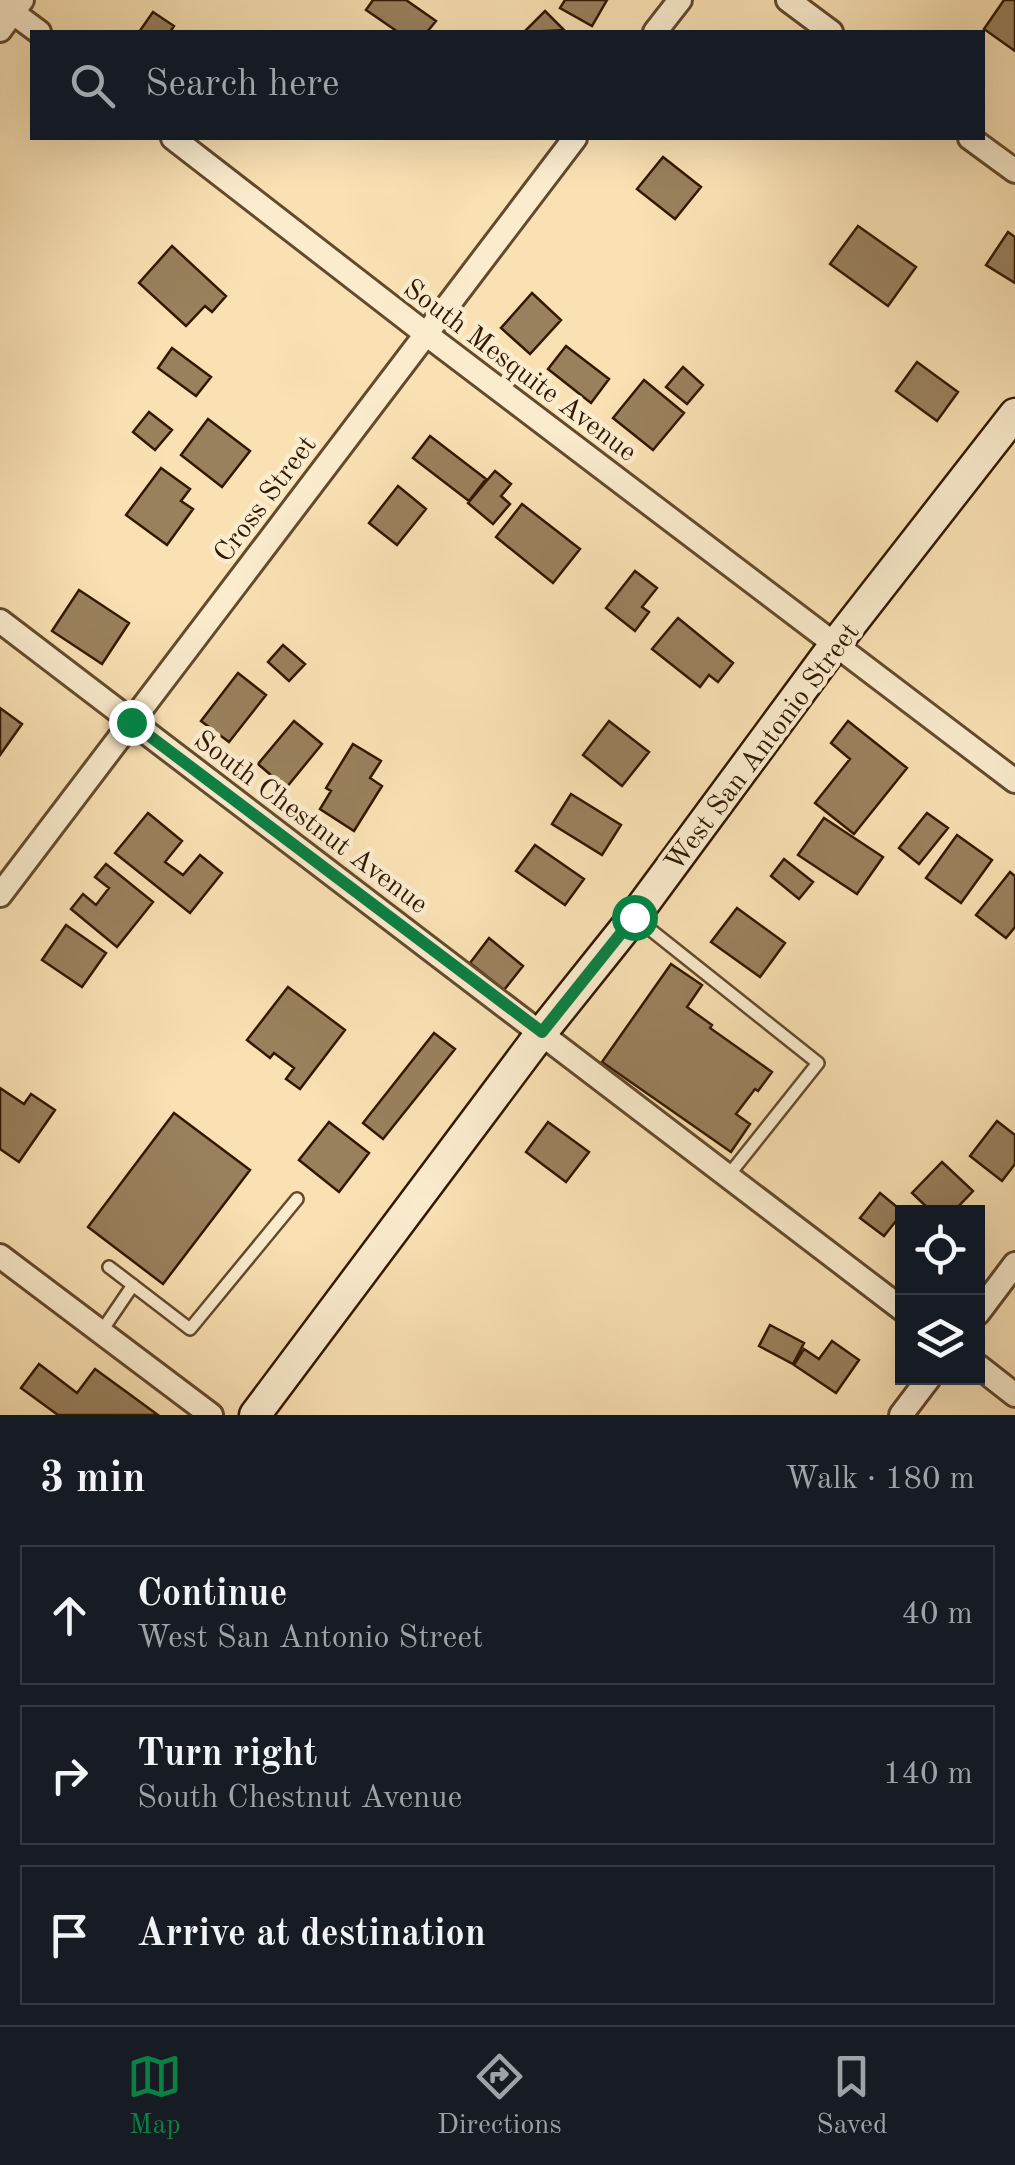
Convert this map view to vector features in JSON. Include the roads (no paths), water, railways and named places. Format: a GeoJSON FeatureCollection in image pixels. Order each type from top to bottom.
{"type":"FeatureCollection","features":[{"type":"Feature","properties":{"kind":"main road","name":"West San Antonio Street"},"geometry":{"type":"LineString","coordinates":[[254,1415],[542,1032],[634,917],[834,646],[1015,414]]}},
{"type":"Feature","properties":{"kind":"street"},"geometry":{"type":"LineString","coordinates":[[657,30],[680,0]]}},
{"type":"Feature","properties":{"kind":"street"},"geometry":{"type":"LineString","coordinates":[[788,0],[828,30]]}},
{"type":"Feature","properties":{"kind":"street"},"geometry":{"type":"LineString","coordinates":[[9,11],[35,30]]}},
{"type":"Feature","properties":{"kind":"street","name":"South Mesquite Avenue"},"geometry":{"type":"LineString","coordinates":[[176,140],[834,646],[1013,776]]}},
{"type":"Feature","properties":{"kind":"street","name":"Cross Street"},"geometry":{"type":"LineString","coordinates":[[0,895],[574,140]]}},
{"type":"Feature","properties":{"kind":"street"},"geometry":{"type":"LineString","coordinates":[[973,140],[1015,171]]}},
{"type":"Feature","properties":{"kind":"street","name":"South Chestnut Avenue"},"geometry":{"type":"LineString","coordinates":[[0,621],[895,1304]]}},
{"type":"Feature","properties":{"kind":"street"},"geometry":{"type":"LineString","coordinates":[[2,1260],[211,1415]]}},
{"type":"Feature","properties":{"kind":"street"},"geometry":{"type":"LineString","coordinates":[[985,1304],[1015,1264]]}},
{"type":"Feature","properties":{"kind":"street"},"geometry":{"type":"LineString","coordinates":[[985,1371],[1015,1395]]}},
{"type":"Feature","properties":{"kind":"street"},"geometry":{"type":"LineString","coordinates":[[901,1415],[924,1385]]}},
{"type":"Feature","properties":{"kind":"lane"},"geometry":{"type":"LineString","coordinates":[[634,917],[818,1063],[728,1176]]}},
{"type":"Feature","properties":{"kind":"lane"},"geometry":{"type":"LineString","coordinates":[[110,1267],[190,1330],[296,1199]]}},
{"type":"Feature","properties":{"kind":"lane"},"geometry":{"type":"LineString","coordinates":[[101,1332],[133,1286]]}}]}
